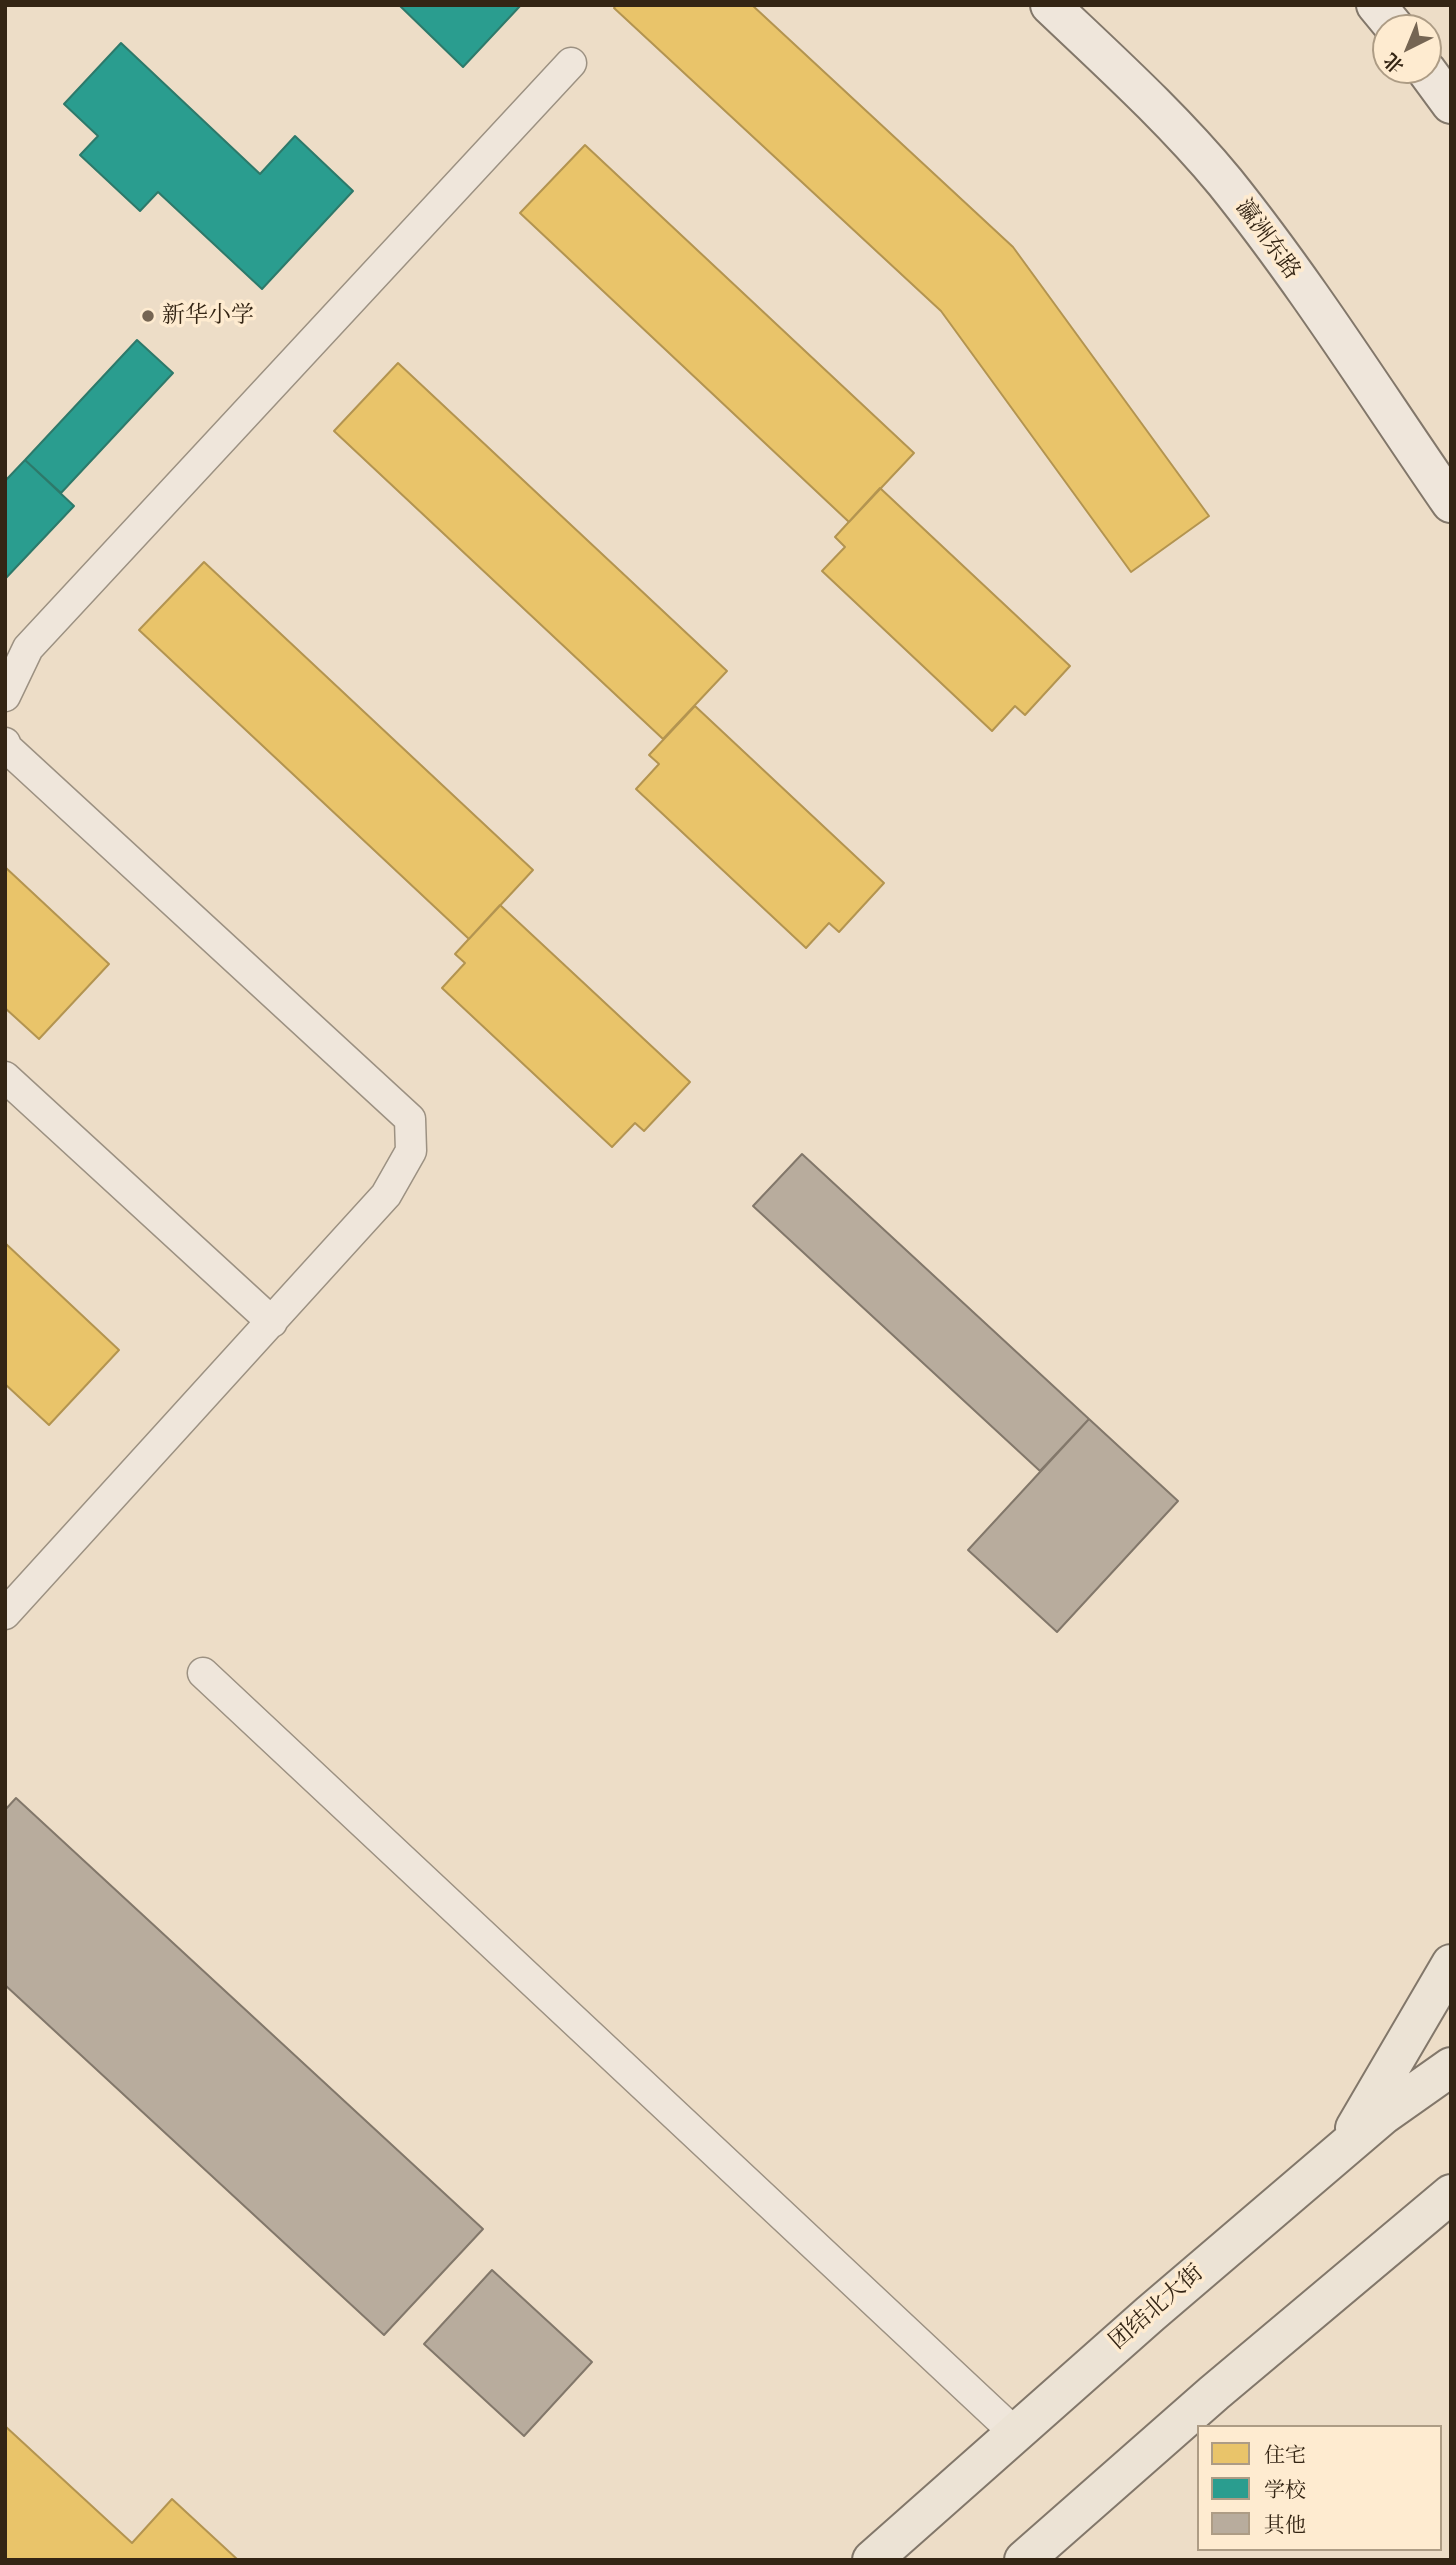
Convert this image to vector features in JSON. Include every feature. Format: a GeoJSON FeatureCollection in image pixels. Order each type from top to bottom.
{"type":"FeatureCollection","features":[{"type":"Feature","properties":{"kind":"highway"},"geometry":{"type":"LineString","coordinates":[[1341,2151],[1451,1965]]}},
{"type":"Feature","properties":{"kind":"highway","name":"团结北大街"},"geometry":{"type":"LineString","coordinates":[[872,2560],[1383,2115],[1451,2067]]}},
{"type":"Feature","properties":{"kind":"highway"},"geometry":{"type":"LineString","coordinates":[[1024,2560],[1214,2393],[1451,2194]]}},
{"type":"Feature","properties":{"kind":"street","name":"瀛洲东路"},"geometry":{"type":"LineString","coordinates":[[1050,5],[1139,88],[1224,182],[1316,308],[1451,503]]}},
{"type":"Feature","properties":{"kind":"street"},"geometry":{"type":"LineString","coordinates":[[1436,84],[1451,104]]}},
{"type":"Feature","properties":{"kind":"lane"},"geometry":{"type":"LineString","coordinates":[[5,695],[27,648],[571,63]]}},
{"type":"Feature","properties":{"kind":"lane"},"geometry":{"type":"LineString","coordinates":[[5,743],[7,748],[410,1119],[411,1150],[386,1195],[5,1614]]}},
{"type":"Feature","properties":{"kind":"lane"},"geometry":{"type":"LineString","coordinates":[[5,1077],[272,1322]]}},
{"type":"Feature","properties":{"kind":"lane"},"geometry":{"type":"LineString","coordinates":[[203,1673],[1015,2433]]}},
{"type":"Feature","properties":{"kind":"building: 住宅"},"geometry":{"type":"Polygon","coordinates":[[[616,5],[752,5],[1013,247],[1209,516],[1131,572],[941,311],[614,8],[616,5]]]}},
{"type":"Feature","properties":{"kind":"building: 住宅"},"geometry":{"type":"Polygon","coordinates":[[[585,145],[914,453],[849,522],[520,213],[585,145]]]}},
{"type":"Feature","properties":{"kind":"building: 住宅"},"geometry":{"type":"Polygon","coordinates":[[[398,363],[727,671],[663,739],[334,431],[398,363]]]}},
{"type":"Feature","properties":{"kind":"building: 住宅"},"geometry":{"type":"Polygon","coordinates":[[[880,488],[1070,666],[1025,715],[1015,706],[992,731],[822,571],[845,547],[835,537],[880,488]]]}},
{"type":"Feature","properties":{"kind":"building: 住宅"},"geometry":{"type":"Polygon","coordinates":[[[204,562],[533,870],[469,939],[139,630],[204,562]]]}},
{"type":"Feature","properties":{"kind":"building: 住宅"},"geometry":{"type":"Polygon","coordinates":[[[695,706],[884,883],[839,932],[829,923],[806,948],[636,789],[659,764],[649,755],[695,706]]]}},
{"type":"Feature","properties":{"kind":"building: 住宅"},"geometry":{"type":"Polygon","coordinates":[[[5,867],[109,964],[39,1039],[5,1008],[5,867]]]}},
{"type":"Feature","properties":{"kind":"building: 住宅"},"geometry":{"type":"Polygon","coordinates":[[[500,905],[690,1082],[644,1131],[635,1123],[612,1147],[442,988],[465,963],[455,954],[500,905]]]}},
{"type":"Feature","properties":{"kind":"building: 住宅"},"geometry":{"type":"Polygon","coordinates":[[[5,1243],[119,1350],[49,1425],[5,1384],[5,1243]]]}},
{"type":"Feature","properties":{"kind":"building: 住宅"},"geometry":{"type":"Polygon","coordinates":[[[5,2426],[132,2543],[172,2499],[238,2560],[5,2560],[5,2426]]]}},
{"type":"Feature","properties":{"kind":"building: 学校"},"geometry":{"type":"Polygon","coordinates":[[[399,5],[521,5],[463,67],[399,5]]]}},
{"type":"Feature","properties":{"kind":"building: 学校"},"geometry":{"type":"Polygon","coordinates":[[[121,43],[260,174],[295,136],[353,191],[262,289],[158,192],[140,211],[80,155],[98,136],[64,104],[121,43]]]}},
{"type":"Feature","properties":{"kind":"building: 学校"},"geometry":{"type":"Polygon","coordinates":[[[137,340],[173,373],[61,493],[25,460],[137,340]]]}},
{"type":"Feature","properties":{"kind":"building: 学校"},"geometry":{"type":"Polygon","coordinates":[[[25,460],[74,506],[5,579],[5,481],[25,460]]]}},
{"type":"Feature","properties":{"kind":"building: 其他"},"geometry":{"type":"Polygon","coordinates":[[[802,1154],[1089,1419],[1040,1471],[753,1206],[802,1154]]]}},
{"type":"Feature","properties":{"kind":"building: 其他"},"geometry":{"type":"Polygon","coordinates":[[[1089,1419],[1178,1501],[1057,1632],[968,1550],[1089,1419]]]}},
{"type":"Feature","properties":{"kind":"building: 其他"},"geometry":{"type":"Polygon","coordinates":[[[16,1798],[483,2229],[384,2335],[5,1985],[5,1810],[16,1798]]]}},
{"type":"Feature","properties":{"kind":"building: 其他"},"geometry":{"type":"Polygon","coordinates":[[[492,2270],[592,2362],[524,2436],[424,2344],[492,2270]]]}},
{"type":"Feature","properties":{"kind":"place","name":"新华小学"},"geometry":{"type":"Point","coordinates":[148,316]}}]}
